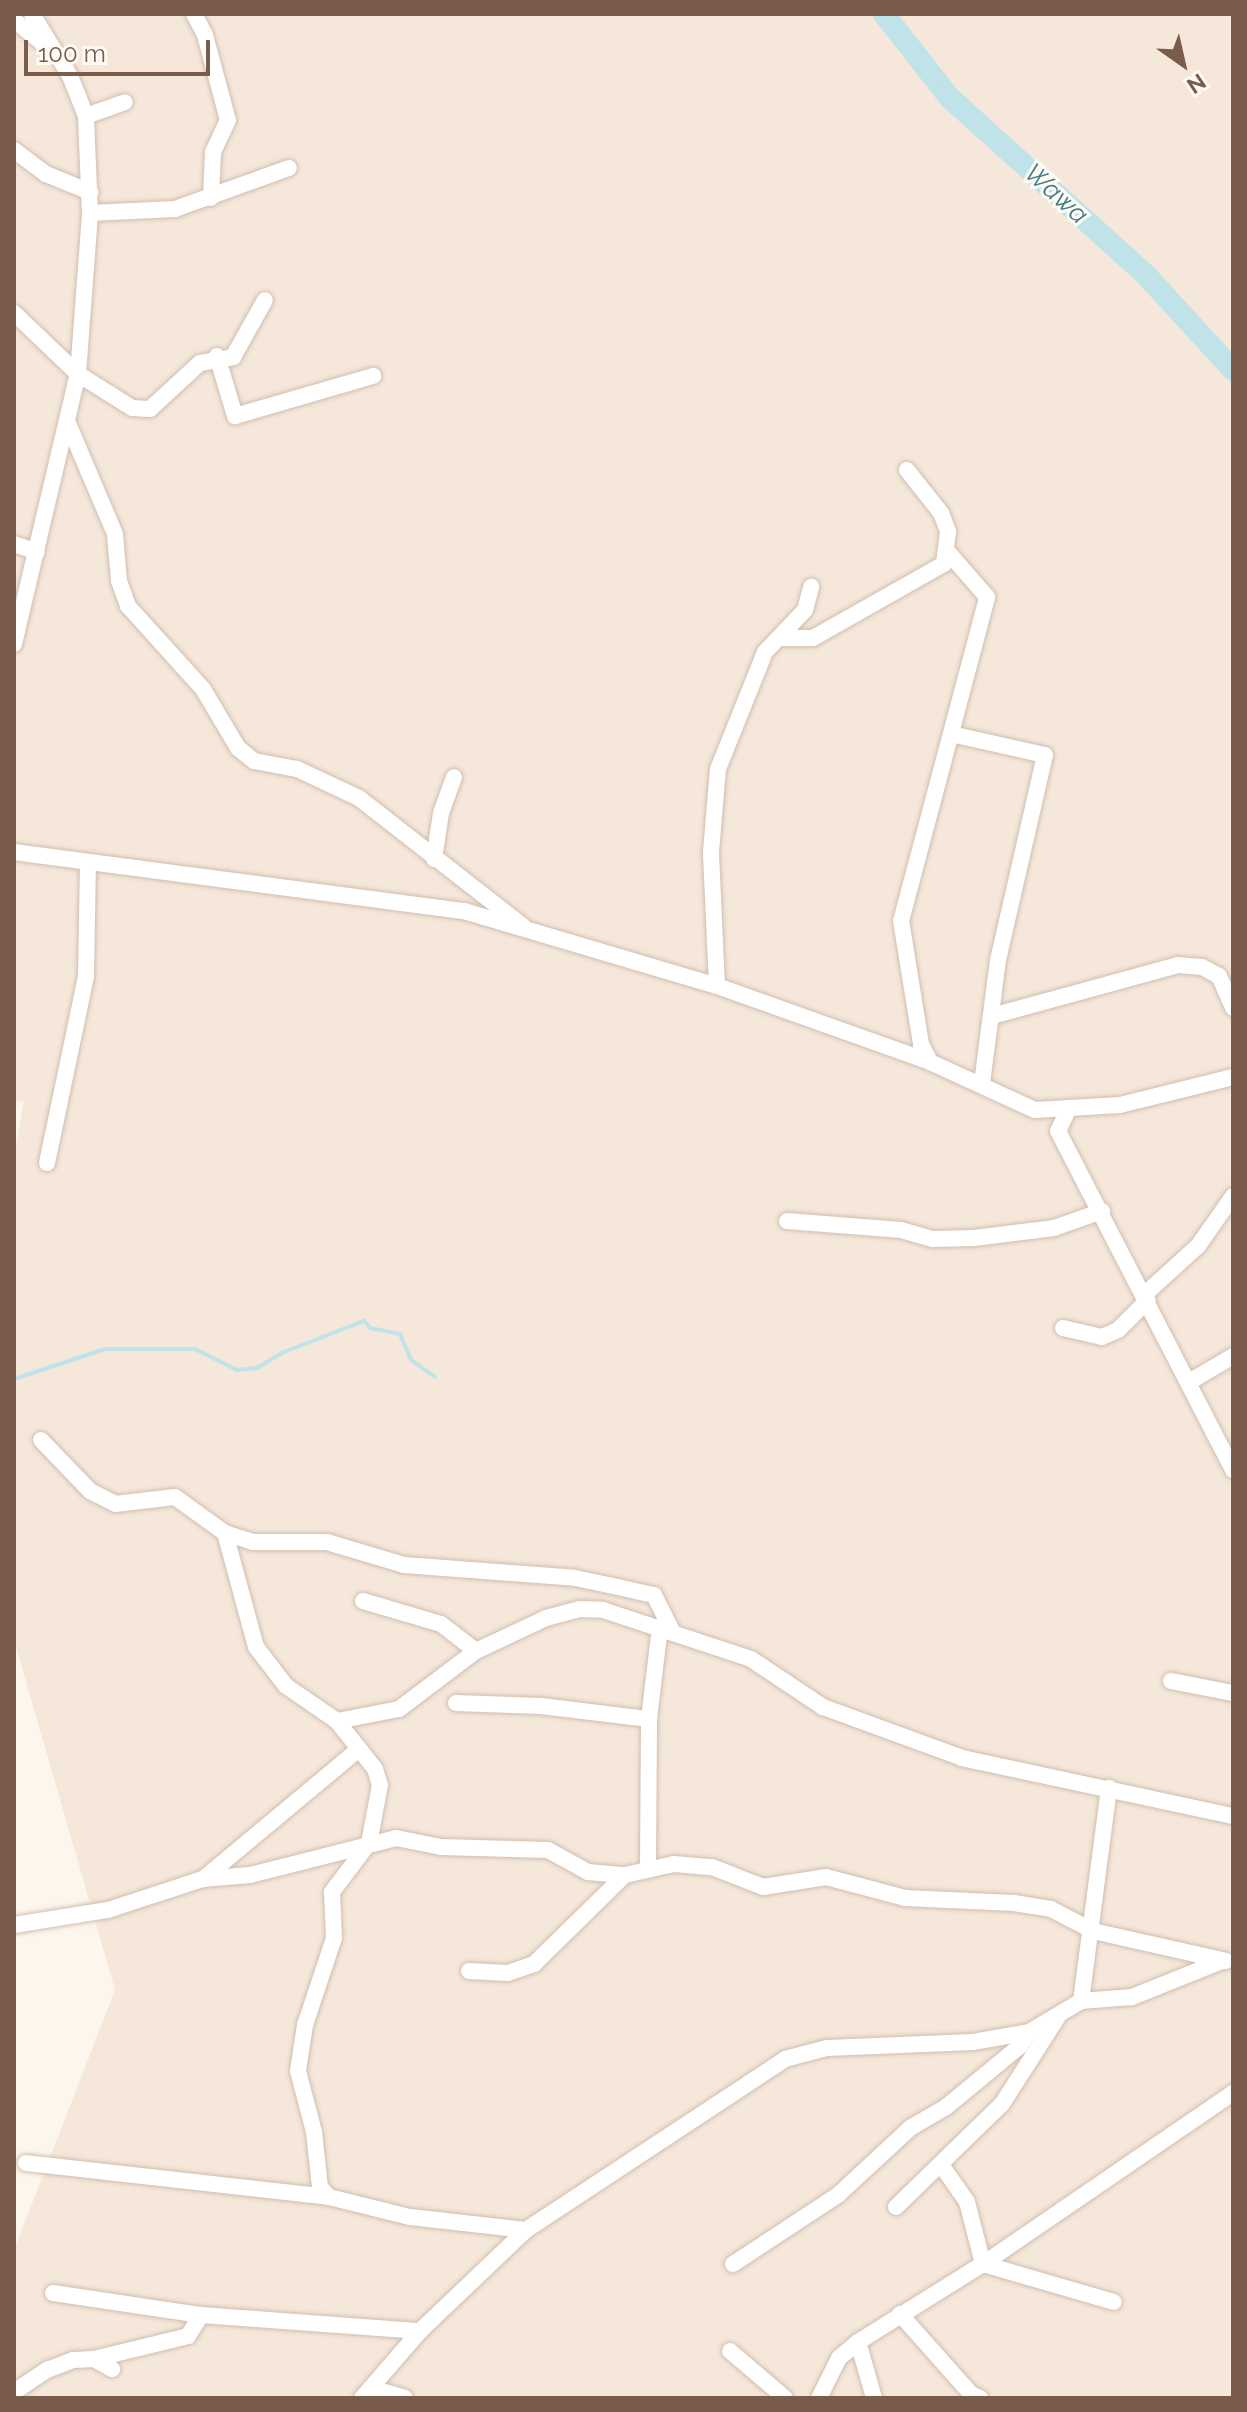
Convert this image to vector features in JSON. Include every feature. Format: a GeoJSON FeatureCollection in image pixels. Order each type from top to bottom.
{"type":"FeatureCollection","features":[{"type":"Feature","properties":{"kind":"street"},"geometry":{"type":"LineString","coordinates":[[14,644],[78,374],[90,213],[86,116],[70,76],[32,14]]}},
{"type":"Feature","properties":{"kind":"street"},"geometry":{"type":"LineString","coordinates":[[194,14],[205,35],[228,120],[213,152],[211,198]]}},
{"type":"Feature","properties":{"kind":"street"},"geometry":{"type":"LineString","coordinates":[[14,20],[51,49]]}},
{"type":"Feature","properties":{"kind":"street"},"geometry":{"type":"LineString","coordinates":[[86,116],[125,102]]}},
{"type":"Feature","properties":{"kind":"street"},"geometry":{"type":"LineString","coordinates":[[14,150],[46,174],[90,192]]}},
{"type":"Feature","properties":{"kind":"street"},"geometry":{"type":"LineString","coordinates":[[90,213],[175,209],[289,168]]}},
{"type":"Feature","properties":{"kind":"street"},"geometry":{"type":"LineString","coordinates":[[14,313],[78,374],[132,408],[150,409],[200,363],[217,356],[233,357],[265,300]]}},
{"type":"Feature","properties":{"kind":"street"},"geometry":{"type":"LineString","coordinates":[[217,356],[235,416],[373,376]]}},
{"type":"Feature","properties":{"kind":"street"},"geometry":{"type":"LineString","coordinates":[[67,421],[115,534],[119,581],[128,606],[203,689],[238,748],[254,761],[297,769],[359,798],[529,931]]}},
{"type":"Feature","properties":{"kind":"street"},"geometry":{"type":"LineString","coordinates":[[779,638],[813,638],[944,564],[948,552],[941,513],[907,470]]}},
{"type":"Feature","properties":{"kind":"street"},"geometry":{"type":"LineString","coordinates":[[14,544],[37,552]]}},
{"type":"Feature","properties":{"kind":"street"},"geometry":{"type":"LineString","coordinates":[[930,1062],[921,1044],[901,921],[987,597],[948,552]]}},
{"type":"Feature","properties":{"kind":"street"},"geometry":{"type":"LineString","coordinates":[[717,986],[711,852],[718,769],[765,652],[805,610],[811,587]]}},
{"type":"Feature","properties":{"kind":"street"},"geometry":{"type":"LineString","coordinates":[[951,734],[1045,755],[998,960],[982,1083]]}},
{"type":"Feature","properties":{"kind":"street"},"geometry":{"type":"LineString","coordinates":[[434,859],[441,813],[454,777]]}},
{"type":"Feature","properties":{"kind":"street"},"geometry":{"type":"LineString","coordinates":[[14,852],[464,911],[717,986],[982,1083],[1035,1110],[1058,1131],[1189,1382],[1226,1438],[1233,1470]]}},
{"type":"Feature","properties":{"kind":"street"},"geometry":{"type":"LineString","coordinates":[[47,1163],[86,976],[88,863]]}},
{"type":"Feature","properties":{"kind":"street"},"geometry":{"type":"LineString","coordinates":[[992,1016],[1178,965],[1226,973],[1233,1008]]}},
{"type":"Feature","properties":{"kind":"street"},"geometry":{"type":"LineString","coordinates":[[1035,1110],[1067,1112],[1191,1091],[1233,1077]]}},
{"type":"Feature","properties":{"kind":"street"},"geometry":{"type":"LineString","coordinates":[[1058,1131],[1067,1112]]}},
{"type":"Feature","properties":{"kind":"street"},"geometry":{"type":"LineString","coordinates":[[1063,1328],[1102,1337],[1118,1330],[1198,1246],[1233,1196]]}},
{"type":"Feature","properties":{"kind":"street"},"geometry":{"type":"LineString","coordinates":[[787,1221],[901,1230],[933,1239],[974,1238],[1054,1228],[1102,1211]]}},
{"type":"Feature","properties":{"kind":"street"},"geometry":{"type":"LineString","coordinates":[[1189,1382],[1233,1356]]}},
{"type":"Feature","properties":{"kind":"street"},"geometry":{"type":"LineString","coordinates":[[41,1440],[90,1491],[115,1504],[175,1497],[225,1533],[253,1542],[327,1542],[404,1565],[575,1578],[654,1595],[666,1629],[649,1719],[648,1866]]}},
{"type":"Feature","properties":{"kind":"street"},"geometry":{"type":"LineString","coordinates":[[225,1533],[256,1647],[286,1686],[337,1721],[359,1749],[380,1785],[369,1843],[332,1892],[334,1938],[305,2025],[298,2071],[314,2132],[320,2187],[329,2197]]}},
{"type":"Feature","properties":{"kind":"street"},"geometry":{"type":"LineString","coordinates":[[363,1601],[441,1624],[476,1651]]}},
{"type":"Feature","properties":{"kind":"street"},"geometry":{"type":"LineString","coordinates":[[337,1721],[399,1709],[476,1651],[579,1609],[603,1610],[751,1659],[823,1707],[962,1758],[1233,1816]]}},
{"type":"Feature","properties":{"kind":"street"},"geometry":{"type":"LineString","coordinates":[[1171,1681],[1233,1693]]}},
{"type":"Feature","properties":{"kind":"street"},"geometry":{"type":"LineString","coordinates":[[456,1703],[541,1706],[649,1719]]}},
{"type":"Feature","properties":{"kind":"street"},"geometry":{"type":"LineString","coordinates":[[203,1879],[359,1749]]}},
{"type":"Feature","properties":{"kind":"street"},"geometry":{"type":"LineString","coordinates":[[1081,2001],[1093,1931],[1109,1788]]}},
{"type":"Feature","properties":{"kind":"street"},"geometry":{"type":"LineString","coordinates":[[14,1925],[108,1910],[203,1879],[250,1875],[396,1838],[441,1847],[548,1850],[588,1872],[625,1875]]}},
{"type":"Feature","properties":{"kind":"street"},"geometry":{"type":"LineString","coordinates":[[469,1971],[508,1973],[534,1964],[625,1875],[648,1866],[712,1867],[763,1887],[826,1877],[905,1898],[1014,1903],[1051,1909],[1093,1931],[1229,1961]]}},
{"type":"Feature","properties":{"kind":"street"},"geometry":{"type":"LineString","coordinates":[[366,2393],[420,2331],[526,2230],[785,2059],[827,2048],[973,2042],[1029,2032],[1081,2001],[1132,1997],[1197,1967],[1229,1961]]}},
{"type":"Feature","properties":{"kind":"street"},"geometry":{"type":"LineString","coordinates":[[896,2207],[942,2166],[1002,2104],[1057,2018]]}},
{"type":"Feature","properties":{"kind":"street"},"geometry":{"type":"LineString","coordinates":[[733,2264],[838,2195],[910,2128],[946,2107],[1020,2046],[1029,2032]]}},
{"type":"Feature","properties":{"kind":"street"},"geometry":{"type":"LineString","coordinates":[[819,2398],[839,2358],[858,2342],[983,2264],[1233,2093]]}},
{"type":"Feature","properties":{"kind":"street"},"geometry":{"type":"LineString","coordinates":[[26,2163],[329,2197],[410,2217],[526,2230]]}},
{"type":"Feature","properties":{"kind":"street"},"geometry":{"type":"LineString","coordinates":[[942,2166],[967,2202],[983,2264]]}},
{"type":"Feature","properties":{"kind":"street"},"geometry":{"type":"LineString","coordinates":[[983,2264],[1114,2302]]}},
{"type":"Feature","properties":{"kind":"street"},"geometry":{"type":"LineString","coordinates":[[53,2293],[201,2315],[420,2331]]}},
{"type":"Feature","properties":{"kind":"street"},"geometry":{"type":"LineString","coordinates":[[900,2314],[971,2394],[980,2398]]}},
{"type":"Feature","properties":{"kind":"street"},"geometry":{"type":"LineString","coordinates":[[14,2392],[47,2370],[188,2336],[201,2315]]}},
{"type":"Feature","properties":{"kind":"street"},"geometry":{"type":"LineString","coordinates":[[858,2342],[874,2398]]}},
{"type":"Feature","properties":{"kind":"street"},"geometry":{"type":"LineString","coordinates":[[730,2351],[785,2398]]}},
{"type":"Feature","properties":{"kind":"street"},"geometry":{"type":"LineString","coordinates":[[94,2359],[112,2369]]}},
{"type":"Feature","properties":{"kind":"street"},"geometry":{"type":"LineString","coordinates":[[366,2393],[405,2398]]}},
{"type":"Feature","properties":{"kind":"shaded area"},"geometry":{"type":"Polygon","coordinates":[[[14,14],[1233,14],[1233,2398],[14,2398],[14,2250],[115,1990],[14,1640],[14,1156],[24,1101],[14,1103],[14,14]]]}},
{"type":"Feature","properties":{"kind":"waterway","name":"Wawa"},"geometry":{"type":"LineString","coordinates":[[884,14],[949,97],[1146,275],[1233,370]]}},
{"type":"Feature","properties":{"kind":"waterway"},"geometry":{"type":"LineString","coordinates":[[14,1379],[105,1349],[195,1349],[237,1370],[257,1368],[284,1352],[364,1321],[370,1328],[400,1334],[411,1360],[435,1377]]}}]}
